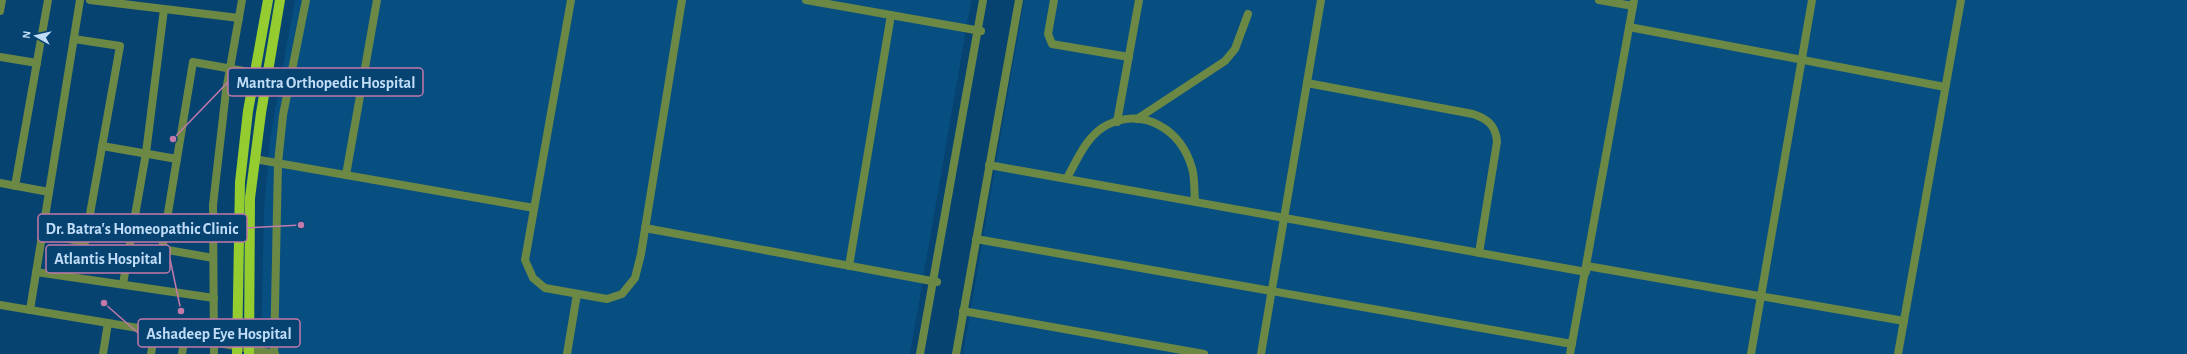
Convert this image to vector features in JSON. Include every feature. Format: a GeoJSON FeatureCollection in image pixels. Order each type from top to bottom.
{"type":"FeatureCollection","features":[{"type":"Feature","properties":{"kind":"main road"},"geometry":{"type":"LineString","coordinates":[[237,350],[240,182],[248,111],[268,0]]}},
{"type":"Feature","properties":{"kind":"main road"},"geometry":{"type":"LineString","coordinates":[[249,352],[248,263],[250,198],[254,159],[280,0]]}},
{"type":"Feature","properties":{"kind":"street"},"geometry":{"type":"LineString","coordinates":[[0,11],[2,0]]}},
{"type":"Feature","properties":{"kind":"street"},"geometry":{"type":"LineString","coordinates":[[15,186],[48,0]]}},
{"type":"Feature","properties":{"kind":"street"},"geometry":{"type":"LineString","coordinates":[[30,310],[80,0]]}},
{"type":"Feature","properties":{"kind":"street"},"geometry":{"type":"LineString","coordinates":[[90,0],[239,18]]}},
{"type":"Feature","properties":{"kind":"street"},"geometry":{"type":"LineString","coordinates":[[214,354],[213,205],[231,68],[242,0]]}},
{"type":"Feature","properties":{"kind":"street"},"geometry":{"type":"LineString","coordinates":[[0,305],[185,336],[214,342],[237,350],[274,354],[278,163],[283,115],[306,0]]}},
{"type":"Feature","properties":{"kind":"street"},"geometry":{"type":"LineString","coordinates":[[346,175],[377,0]]}},
{"type":"Feature","properties":{"kind":"street"},"geometry":{"type":"LineString","coordinates":[[571,0],[525,260],[533,278],[545,288],[607,300],[622,294],[635,278],[645,228],[682,0]]}},
{"type":"Feature","properties":{"kind":"street"},"geometry":{"type":"LineString","coordinates":[[806,0],[979,30]]}},
{"type":"Feature","properties":{"kind":"street"},"geometry":{"type":"LineString","coordinates":[[920,354],[935,282],[983,0]]}},
{"type":"Feature","properties":{"kind":"street"},"geometry":{"type":"LineString","coordinates":[[979,30],[986,0]]}},
{"type":"Feature","properties":{"kind":"street"},"geometry":{"type":"LineString","coordinates":[[956,354],[1019,0]]}},
{"type":"Feature","properties":{"kind":"street"},"geometry":{"type":"LineString","coordinates":[[1054,0],[1048,34],[1052,44],[1129,56]]}},
{"type":"Feature","properties":{"kind":"street"},"geometry":{"type":"LineString","coordinates":[[1117,122],[1139,0]]}},
{"type":"Feature","properties":{"kind":"street"},"geometry":{"type":"LineString","coordinates":[[1261,354],[1321,0]]}},
{"type":"Feature","properties":{"kind":"street"},"geometry":{"type":"LineString","coordinates":[[1570,354],[1633,3],[1599,0]]}},
{"type":"Feature","properties":{"kind":"street"},"geometry":{"type":"LineString","coordinates":[[1751,354],[1812,0]]}},
{"type":"Feature","properties":{"kind":"street"},"geometry":{"type":"LineString","coordinates":[[1898,354],[1961,0]]}},
{"type":"Feature","properties":{"kind":"street"},"geometry":{"type":"LineString","coordinates":[[123,284],[146,154],[164,9]]}},
{"type":"Feature","properties":{"kind":"street"},"geometry":{"type":"LineString","coordinates":[[1067,178],[1086,144],[1106,126],[1136,118],[1226,61],[1235,49],[1248,14]]}},
{"type":"Feature","properties":{"kind":"street"},"geometry":{"type":"LineString","coordinates":[[850,266],[891,15]]}},
{"type":"Feature","properties":{"kind":"street"},"geometry":{"type":"LineString","coordinates":[[1629,27],[1945,87]]}},
{"type":"Feature","properties":{"kind":"street"},"geometry":{"type":"LineString","coordinates":[[42,234],[85,242],[120,46],[74,39]]}},
{"type":"Feature","properties":{"kind":"street"},"geometry":{"type":"LineString","coordinates":[[0,57],[37,63]]}},
{"type":"Feature","properties":{"kind":"street"},"geometry":{"type":"LineString","coordinates":[[213,258],[162,249],[193,62],[255,73]]}},
{"type":"Feature","properties":{"kind":"street"},"geometry":{"type":"LineString","coordinates":[[1307,83],[1473,114],[1483,118],[1492,125],[1497,133],[1497,142],[1479,253]]}},
{"type":"Feature","properties":{"kind":"street"},"geometry":{"type":"LineString","coordinates":[[1136,118],[1161,124],[1179,140],[1193,169],[1195,201]]}},
{"type":"Feature","properties":{"kind":"street"},"geometry":{"type":"LineString","coordinates":[[102,146],[177,159]]}},
{"type":"Feature","properties":{"kind":"street"},"geometry":{"type":"LineString","coordinates":[[254,159],[534,208]]}},
{"type":"Feature","properties":{"kind":"street"},"geometry":{"type":"LineString","coordinates":[[989,164],[1479,253],[1761,296],[1904,321]]}},
{"type":"Feature","properties":{"kind":"street"},"geometry":{"type":"LineString","coordinates":[[0,183],[49,192]]}},
{"type":"Feature","properties":{"kind":"street"},"geometry":{"type":"LineString","coordinates":[[645,228],[935,282]]}},
{"type":"Feature","properties":{"kind":"street"},"geometry":{"type":"LineString","coordinates":[[976,239],[1572,344]]}},
{"type":"Feature","properties":{"kind":"street"},"geometry":{"type":"LineString","coordinates":[[36,272],[214,298]]}},
{"type":"Feature","properties":{"kind":"street"},"geometry":{"type":"LineString","coordinates":[[925,354],[935,282]]}},
{"type":"Feature","properties":{"kind":"street"},"geometry":{"type":"LineString","coordinates":[[567,354],[577,294]]}},
{"type":"Feature","properties":{"kind":"street"},"geometry":{"type":"LineString","coordinates":[[963,311],[1204,354]]}},
{"type":"Feature","properties":{"kind":"street"},"geometry":{"type":"LineString","coordinates":[[103,354],[108,323]]}},
{"type":"Feature","properties":{"kind":"street"},"geometry":{"type":"LineString","coordinates":[[151,354],[156,331]]}},
{"type":"Feature","properties":{"kind":"street"},"geometry":{"type":"LineString","coordinates":[[182,354],[185,336]]}},
{"type":"Feature","properties":{"kind":"shaded area"},"geometry":{"type":"Polygon","coordinates":[[[295,0],[971,0],[910,354],[261,354],[264,212],[270,139],[295,0]]]}},
{"type":"Feature","properties":{"kind":"shaded area"},"geometry":{"type":"Polygon","coordinates":[[[1024,0],[2187,0],[2187,354],[963,354],[1024,0]]]}},
{"type":"Feature","properties":{"kind":"place","name":"Mantra Orthopedic Hospital"},"geometry":{"type":"Point","coordinates":[173,139]}},
{"type":"Feature","properties":{"kind":"place","name":"Dr. Batra's Homeopathic Clinic"},"geometry":{"type":"Point","coordinates":[301,225]}},
{"type":"Feature","properties":{"kind":"place","name":"Ashadeep Eye Hospital"},"geometry":{"type":"Point","coordinates":[104,303]}},
{"type":"Feature","properties":{"kind":"place","name":"Atlantis Hospital"},"geometry":{"type":"Point","coordinates":[181,311]}}]}
